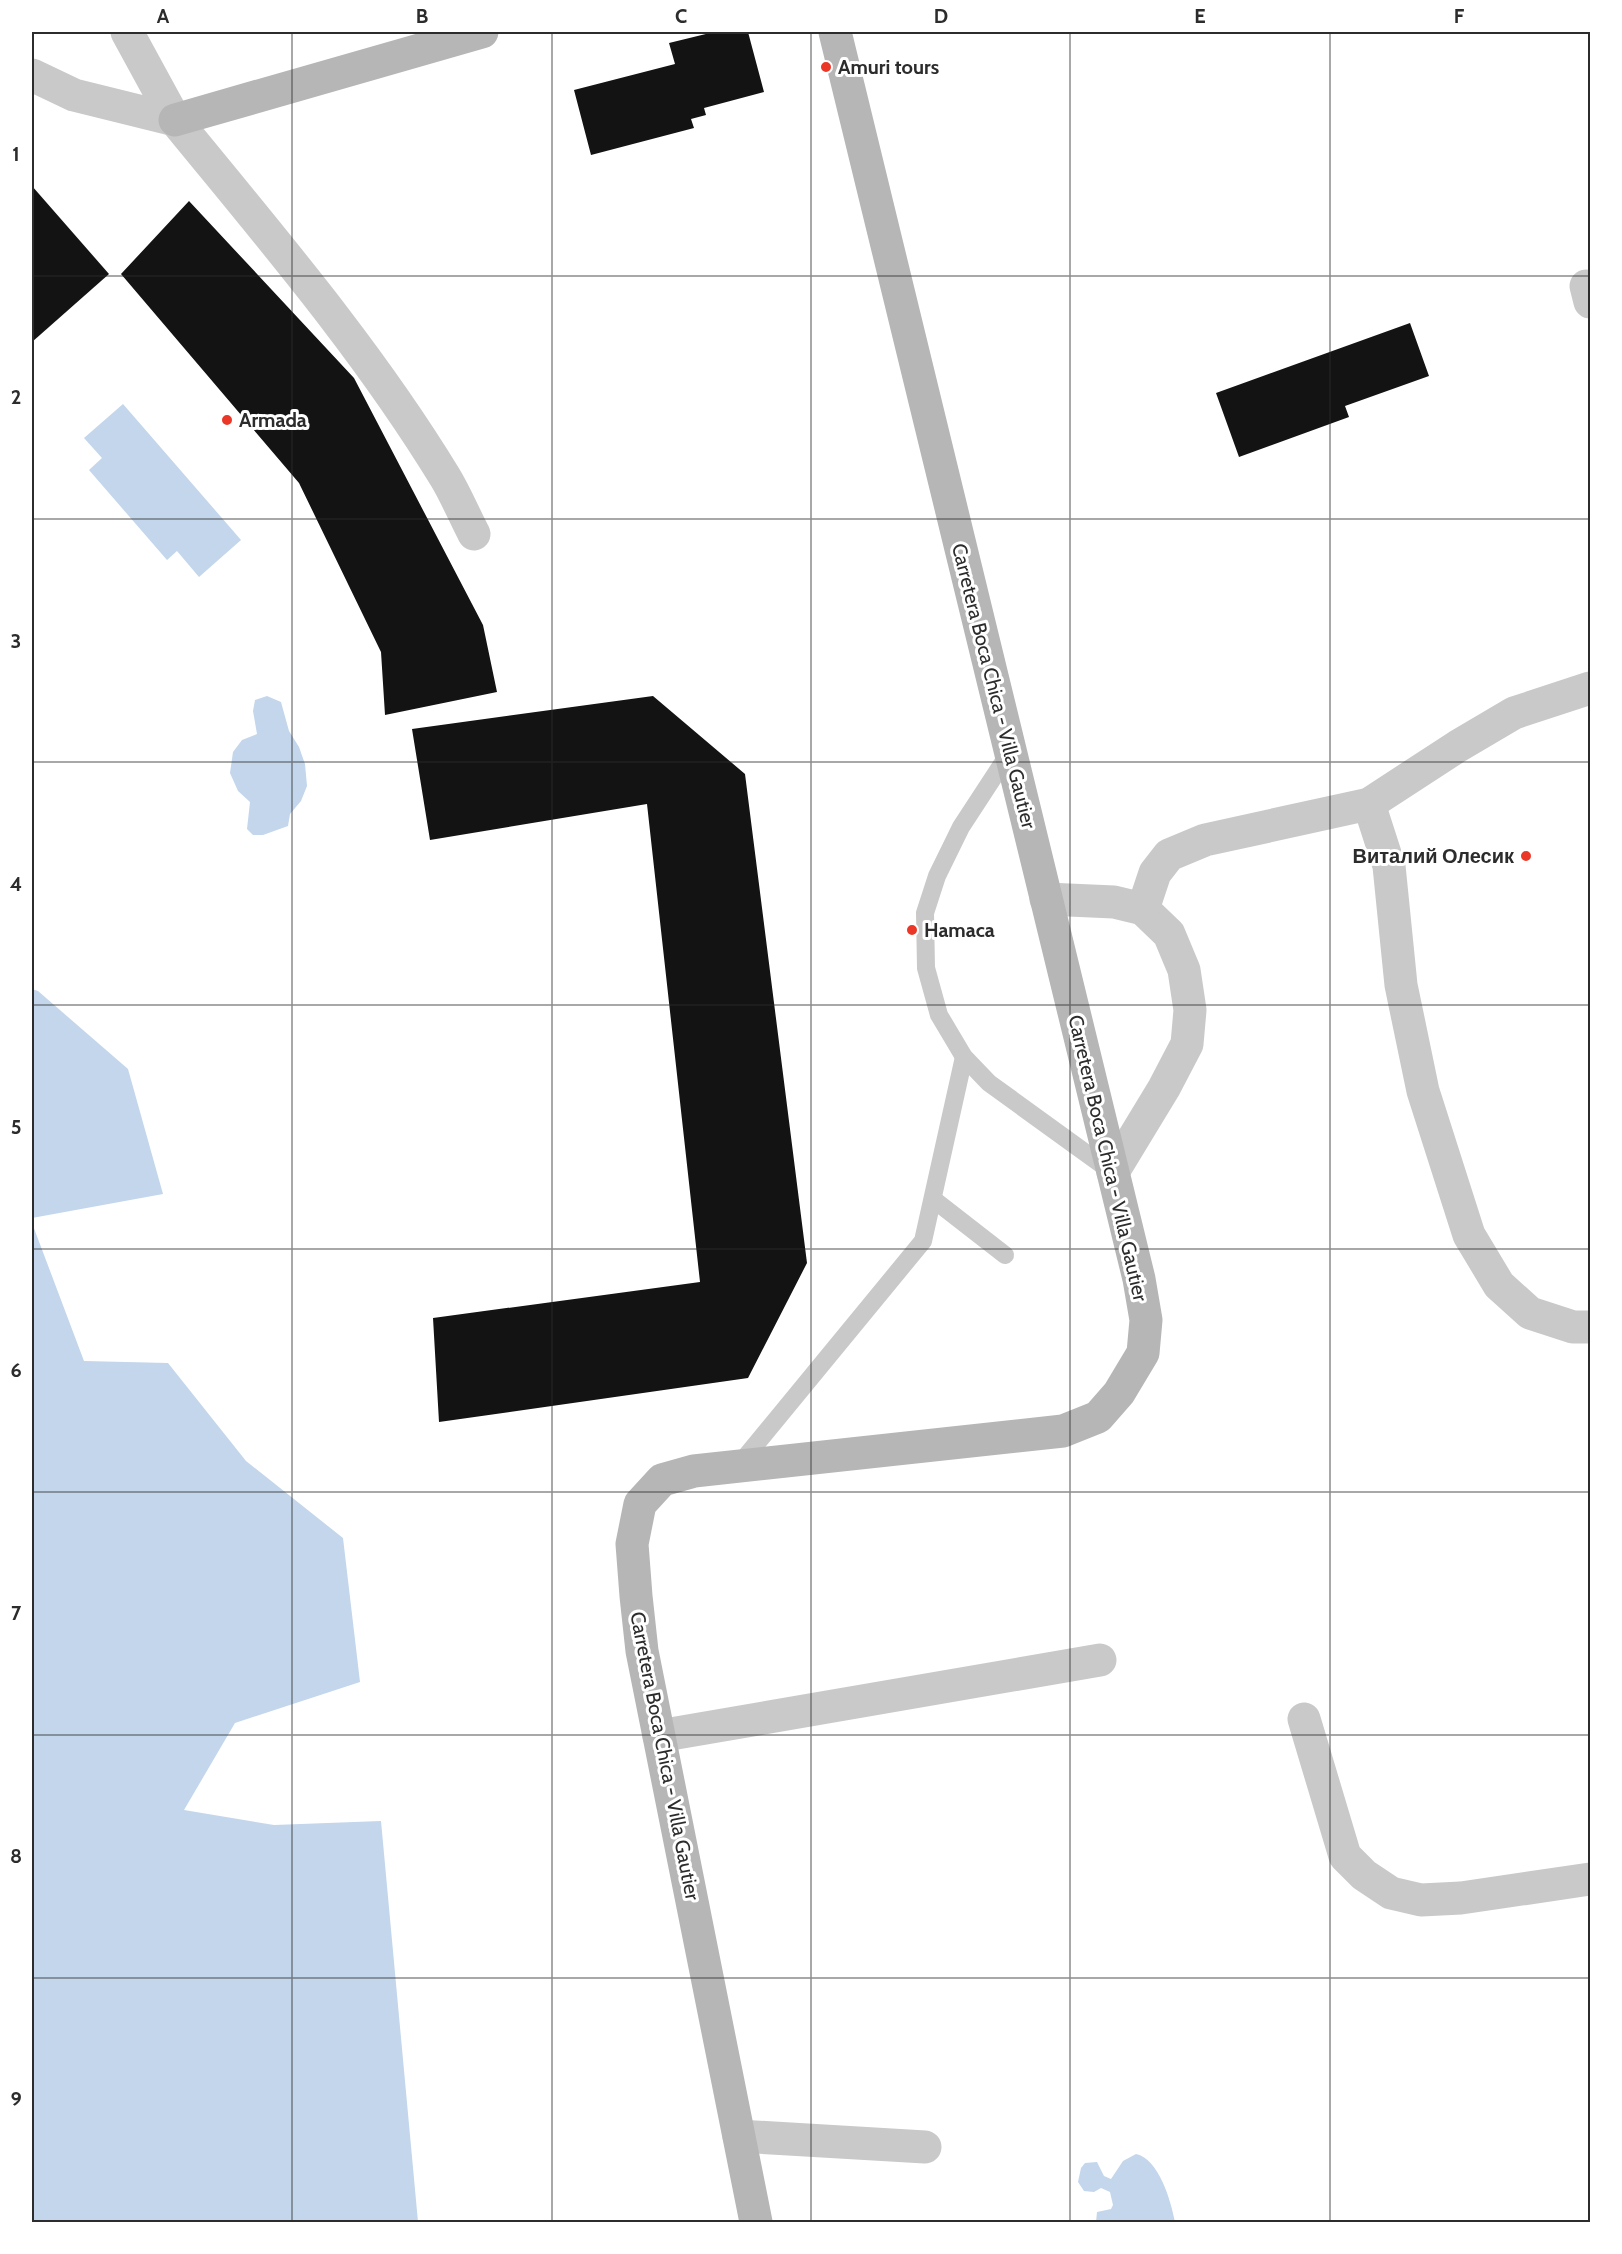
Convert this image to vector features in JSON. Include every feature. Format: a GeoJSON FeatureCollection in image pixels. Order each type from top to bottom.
{"type":"FeatureCollection","features":[{"type":"Feature","properties":{"kind":"main road"},"geometry":{"type":"LineString","coordinates":[[175,120],[439,38],[482,32]]}},
{"type":"Feature","properties":{"kind":"main road","name":"Carretera Boca Chica - Villa Gautier"},"geometry":{"type":"LineString","coordinates":[[756,2223],[642,1650],[632,1544],[640,1504],[662,1480],[693,1471],[1063,1431],[1098,1417],[1119,1393],[1143,1353],[1146,1320],[1139,1279],[835,32]]}},
{"type":"Feature","properties":{"kind":"street"},"geometry":{"type":"LineString","coordinates":[[127,32],[175,120],[302,276],[388,390],[446,478],[474,534]]}},
{"type":"Feature","properties":{"kind":"street"},"geometry":{"type":"LineString","coordinates":[[32,75],[74,95],[175,120]]}},
{"type":"Feature","properties":{"kind":"street"},"geometry":{"type":"LineString","coordinates":[[1143,909],[1155,873],[1169,855],[1205,840],[1369,804],[1514,712],[1590,688]]}},
{"type":"Feature","properties":{"kind":"street"},"geometry":{"type":"LineString","coordinates":[[1369,804],[1389,866],[1401,986],[1423,1091],[1469,1235],[1499,1285],[1530,1312],[1573,1327],[1590,1328]]}},
{"type":"Feature","properties":{"kind":"street"},"geometry":{"type":"LineString","coordinates":[[1046,899],[1114,902],[1143,909],[1169,934],[1184,970],[1190,1010],[1187,1044],[1164,1088],[1113,1172]]}},
{"type":"Feature","properties":{"kind":"street"},"geometry":{"type":"LineString","coordinates":[[659,1736],[1100,1660]]}},
{"type":"Feature","properties":{"kind":"street"},"geometry":{"type":"LineString","coordinates":[[1304,1719],[1345,1856],[1364,1875],[1391,1893],[1421,1900],[1461,1898],[1590,1879]]}},
{"type":"Feature","properties":{"kind":"street"},"geometry":{"type":"LineString","coordinates":[[739,2136],[925,2147]]}},
{"type":"Feature","properties":{"kind":"lane"},"geometry":{"type":"LineString","coordinates":[[1010,752],[961,827],[937,876],[925,913],[926,968],[939,1015],[964,1057],[988,1083],[1113,1172]]}},
{"type":"Feature","properties":{"kind":"lane"},"geometry":{"type":"LineString","coordinates":[[738,1466],[923,1241],[964,1057]]}},
{"type":"Feature","properties":{"kind":"lane"},"geometry":{"type":"LineString","coordinates":[[933,1199],[1005,1255]]}},
{"type":"Feature","properties":{"kind":"water"},"geometry":{"type":"Polygon","coordinates":[[[123,404],[241,540],[199,577],[177,551],[167,560],[89,470],[102,458],[84,438],[123,404]]]}},
{"type":"Feature","properties":{"kind":"water"},"geometry":{"type":"Polygon","coordinates":[[[267,696],[281,702],[289,731],[299,747],[305,764],[307,786],[301,801],[290,814],[288,826],[263,835],[253,835],[247,829],[250,802],[238,791],[230,773],[233,752],[242,740],[257,734],[253,711],[255,700],[267,696]]]}},
{"type":"Feature","properties":{"kind":"water"},"geometry":{"type":"Polygon","coordinates":[[[32,989],[38,991],[128,1069],[163,1194],[32,1218],[32,989]]]}},
{"type":"Feature","properties":{"kind":"water"},"geometry":{"type":"Polygon","coordinates":[[[32,1223],[84,1361],[168,1363],[246,1461],[343,1538],[360,1682],[235,1723],[184,1810],[274,1825],[381,1821],[418,2222],[32,2222],[32,1223]]]}},
{"type":"Feature","properties":{"kind":"water"},"geometry":{"type":"Polygon","coordinates":[[[1136,2154],[1144,2157],[1151,2164],[1163,2182],[1175,2222],[1096,2222],[1097,2212],[1111,2209],[1113,2205],[1110,2192],[1101,2188],[1094,2192],[1084,2191],[1078,2182],[1081,2168],[1085,2163],[1097,2162],[1104,2176],[1111,2179],[1123,2161],[1136,2154]]]}},
{"type":"Feature","properties":{"kind":"building"},"geometry":{"type":"Polygon","coordinates":[[[714,32],[748,32],[764,92],[704,108],[706,115],[691,119],[694,128],[591,155],[574,90],[675,64],[669,43],[714,32]]]}},
{"type":"Feature","properties":{"kind":"building"},"geometry":{"type":"Polygon","coordinates":[[[32,186],[109,274],[32,342],[32,186]]]}},
{"type":"Feature","properties":{"kind":"building"},"geometry":{"type":"Polygon","coordinates":[[[189,201],[354,378],[483,625],[497,692],[385,715],[381,652],[299,483],[121,274],[189,201]]]}},
{"type":"Feature","properties":{"kind":"building"},"geometry":{"type":"Polygon","coordinates":[[[1410,323],[1429,376],[1345,406],[1349,417],[1239,457],[1216,393],[1410,323]]]}},
{"type":"Feature","properties":{"kind":"building"},"geometry":{"type":"Polygon","coordinates":[[[653,696],[745,774],[807,1263],[748,1378],[439,1422],[433,1318],[700,1282],[647,804],[430,840],[412,729],[653,696]]]}},
{"type":"Feature","properties":{"kind":"place","name":"Amuri tours"},"geometry":{"type":"Point","coordinates":[826,67]}},
{"type":"Feature","properties":{"kind":"place","name":"Armada"},"geometry":{"type":"Point","coordinates":[227,420]}},
{"type":"Feature","properties":{"kind":"place","name":"Виталий Олесик"},"geometry":{"type":"Point","coordinates":[1526,856]}},
{"type":"Feature","properties":{"kind":"place","name":"Hamaca"},"geometry":{"type":"Point","coordinates":[912,930]}}]}
